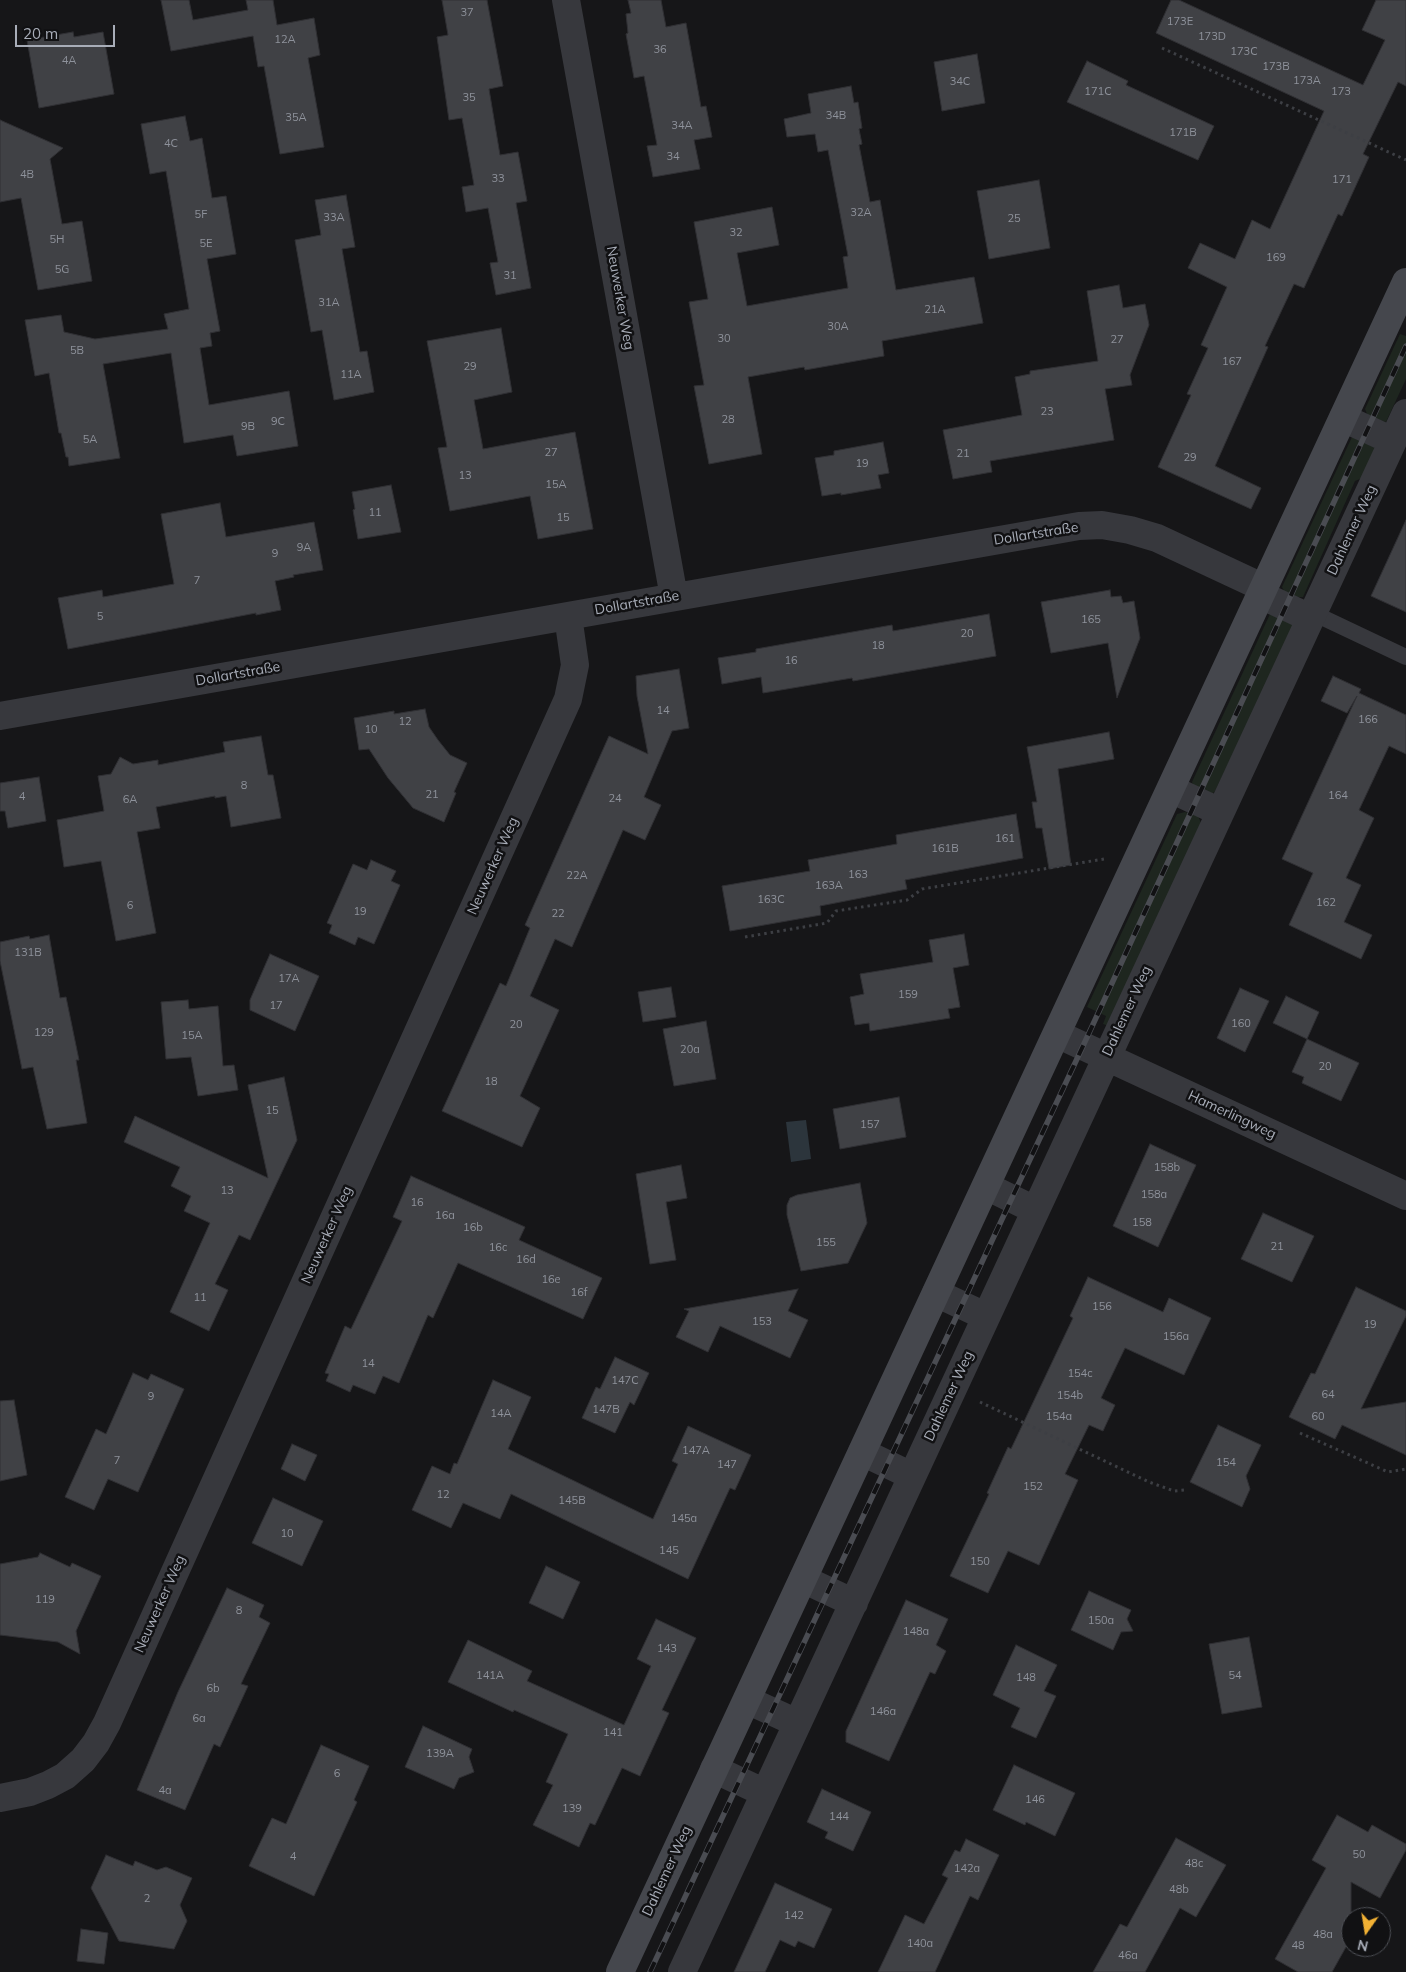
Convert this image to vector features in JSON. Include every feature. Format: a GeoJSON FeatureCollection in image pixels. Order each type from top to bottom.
{"type":"FeatureCollection","features":[{"type":"Feature","properties":{"kind":"main road","name":"Dahlemer Weg"},"geometry":{"type":"LineString","coordinates":[[620,1972],[1343,418],[1399,316],[1406,282]]}},
{"type":"Feature","properties":{"kind":"street","name":"Neuwerker Weg"},"geometry":{"type":"LineString","coordinates":[[566,0],[674,597]]}},
{"type":"Feature","properties":{"kind":"street","name":"Dahlemer Weg"},"geometry":{"type":"LineString","coordinates":[[682,1972],[1406,413]]}},
{"type":"Feature","properties":{"kind":"street"},"geometry":{"type":"LineString","coordinates":[[1343,418],[1393,441]]}},
{"type":"Feature","properties":{"kind":"street","name":"Dollartstraße"},"geometry":{"type":"LineString","coordinates":[[0,716],[1047,530],[1102,525],[1130,530],[1157,538],[1263,592]]}},
{"type":"Feature","properties":{"kind":"street"},"geometry":{"type":"LineString","coordinates":[[1263,592],[1312,615]]}},
{"type":"Feature","properties":{"kind":"street","name":"Neuwerker Weg"},"geometry":{"type":"LineString","coordinates":[[0,1798],[30,1792],[65,1776],[83,1760],[96,1743],[107,1723],[568,699],[575,665],[568,616]]}},
{"type":"Feature","properties":{"kind":"street"},"geometry":{"type":"LineString","coordinates":[[1172,788],[1220,812]]}},
{"type":"Feature","properties":{"kind":"street","name":"Hamerlingweg"},"geometry":{"type":"LineString","coordinates":[[1057,1034],[1406,1196]]}},
{"type":"Feature","properties":{"kind":"street"},"geometry":{"type":"LineString","coordinates":[[986,1186],[1035,1210]]}},
{"type":"Feature","properties":{"kind":"street"},"geometry":{"type":"LineString","coordinates":[[936,1293],[986,1316]]}},
{"type":"Feature","properties":{"kind":"street"},"geometry":{"type":"LineString","coordinates":[[862,1452],[912,1476]]}},
{"type":"Feature","properties":{"kind":"street"},"geometry":{"type":"LineString","coordinates":[[803,1579],[854,1603]]}},
{"type":"Feature","properties":{"kind":"street"},"geometry":{"type":"LineString","coordinates":[[747,1700],[797,1723]]}},
{"type":"Feature","properties":{"kind":"street"},"geometry":{"type":"LineString","coordinates":[[714,1769],[765,1793]]}},
{"type":"Feature","properties":{"kind":"lane"},"geometry":{"type":"LineString","coordinates":[[1312,615],[1406,657]]}},
{"type":"Feature","properties":{"kind":"path"},"geometry":{"type":"LineString","coordinates":[[1162,48],[1406,160]]}},
{"type":"Feature","properties":{"kind":"path"},"geometry":{"type":"LineString","coordinates":[[745,937],[827,923],[836,911],[907,900],[922,890],[1112,858]]}},
{"type":"Feature","properties":{"kind":"path"},"geometry":{"type":"LineString","coordinates":[[952,1390],[1150,1482],[1174,1491],[1185,1490]]}},
{"type":"Feature","properties":{"kind":"path"},"geometry":{"type":"LineString","coordinates":[[1300,1433],[1388,1472],[1406,1470]]}},
{"type":"Feature","properties":{"kind":"shaded area"},"geometry":{"type":"Polygon","coordinates":[[[1400,334],[1406,336],[1406,379],[1386,422],[1368,416],[1365,409],[1400,334]]]}},
{"type":"Feature","properties":{"kind":"shaded area"},"geometry":{"type":"Polygon","coordinates":[[[1352,437],[1378,449],[1362,478],[1355,481],[1303,597],[1293,597],[1285,593],[1282,587],[1352,437]]]}},
{"type":"Feature","properties":{"kind":"shaded area"},"geometry":{"type":"Polygon","coordinates":[[[1270,614],[1295,626],[1212,794],[1194,787],[1192,782],[1270,614]]]}},
{"type":"Feature","properties":{"kind":"shaded area"},"geometry":{"type":"Polygon","coordinates":[[[1185,812],[1198,816],[1201,823],[1111,1027],[1103,1024],[1106,1016],[1087,1007],[1177,814],[1185,812]]]}},
{"type":"Feature","properties":{"kind":"shaded area"},"geometry":{"type":"Polygon","coordinates":[[[806,1120],[811,1159],[791,1162],[786,1122],[806,1120]]]}},
{"type":"Feature","properties":{"kind":"building"},"geometry":{"type":"Polygon","coordinates":[[[161,0],[189,0],[193,20],[248,10],[246,0],[273,0],[277,25],[314,18],[320,55],[308,58],[324,147],[280,154],[264,66],[258,67],[253,36],[171,51],[161,0]]]}},
{"type":"Feature","properties":{"kind":"building"},"geometry":{"type":"Polygon","coordinates":[[[442,0],[487,0],[503,86],[489,89],[500,155],[518,152],[527,201],[516,203],[531,288],[496,295],[490,263],[498,262],[488,208],[466,212],[462,187],[474,185],[462,118],[449,120],[437,37],[448,35],[442,0]]]}},
{"type":"Feature","properties":{"kind":"building"},"geometry":{"type":"Polygon","coordinates":[[[628,0],[661,0],[666,27],[686,23],[701,107],[706,106],[712,137],[694,140],[700,169],[653,177],[647,146],[657,145],[644,76],[634,78],[626,34],[628,33],[626,14],[631,13],[628,0]]]}},
{"type":"Feature","properties":{"kind":"building"},"geometry":{"type":"Polygon","coordinates":[[[1171,0],[1179,0],[1363,85],[1385,40],[1362,30],[1376,0],[1406,0],[1406,86],[1398,82],[1363,154],[1369,157],[1342,216],[1338,214],[1304,288],[1294,284],[1265,346],[1268,347],[1215,466],[1261,488],[1251,509],[1158,467],[1191,395],[1187,394],[1208,348],[1201,345],[1227,287],[1188,268],[1200,243],[1235,259],[1252,220],[1270,229],[1324,111],[1156,33],[1171,0]]]}},
{"type":"Feature","properties":{"kind":"building"},"geometry":{"type":"Polygon","coordinates":[[[73,32],[74,37],[103,32],[114,94],[39,108],[27,40],[73,32]]]}},
{"type":"Feature","properties":{"kind":"building"},"geometry":{"type":"Polygon","coordinates":[[[977,54],[985,103],[942,111],[934,62],[977,54]]]}},
{"type":"Feature","properties":{"kind":"building"},"geometry":{"type":"Polygon","coordinates":[[[1087,61],[1128,81],[1126,85],[1214,126],[1198,160],[1067,102],[1087,61]]]}},
{"type":"Feature","properties":{"kind":"building"},"geometry":{"type":"Polygon","coordinates":[[[851,86],[854,103],[858,102],[862,128],[859,129],[862,144],[859,145],[870,202],[880,200],[896,290],[974,277],[983,323],[882,341],[884,356],[805,370],[804,367],[748,377],[762,454],[709,464],[694,386],[704,385],[689,302],[708,299],[694,222],[772,207],[779,245],[737,253],[747,306],[848,288],[843,257],[848,256],[828,150],[818,152],[815,134],[787,137],[784,119],[811,113],[808,94],[851,86]]]}},
{"type":"Feature","properties":{"kind":"building"},"geometry":{"type":"Polygon","coordinates":[[[185,116],[190,141],[202,138],[212,198],[226,196],[236,254],[207,259],[220,331],[210,333],[212,346],[200,348],[209,405],[289,391],[298,446],[237,456],[233,435],[184,443],[171,353],[103,364],[120,458],[69,466],[61,433],[59,433],[49,373],[35,376],[25,320],[61,315],[64,332],[95,339],[168,329],[164,314],[189,309],[166,171],[150,174],[141,124],[185,116]]]}},
{"type":"Feature","properties":{"kind":"building"},"geometry":{"type":"Polygon","coordinates":[[[0,120],[63,148],[50,159],[62,224],[82,221],[92,281],[38,290],[21,198],[0,202],[0,120]]]}},
{"type":"Feature","properties":{"kind":"building"},"geometry":{"type":"Polygon","coordinates":[[[1039,180],[1050,248],[989,259],[977,191],[1039,180]]]}},
{"type":"Feature","properties":{"kind":"building"},"geometry":{"type":"Polygon","coordinates":[[[346,195],[355,247],[342,249],[360,352],[367,351],[374,392],[334,400],[322,330],[311,332],[295,240],[321,235],[315,200],[346,195]]]}},
{"type":"Feature","properties":{"kind":"building"},"geometry":{"type":"Polygon","coordinates":[[[1119,285],[1123,308],[1145,304],[1149,325],[1130,375],[1132,385],[1105,389],[1114,440],[990,461],[992,472],[953,479],[943,430],[1022,415],[1015,377],[1030,374],[1030,371],[1098,361],[1087,291],[1119,285]]]}},
{"type":"Feature","properties":{"kind":"building"},"geometry":{"type":"Polygon","coordinates":[[[501,328],[512,392],[474,400],[483,449],[575,432],[593,529],[538,539],[530,496],[450,511],[438,448],[447,447],[427,341],[501,328]]]}},
{"type":"Feature","properties":{"kind":"building"},"geometry":{"type":"Polygon","coordinates":[[[883,442],[889,473],[878,475],[881,488],[841,495],[841,493],[822,496],[815,458],[834,455],[834,451],[883,442]]]}},
{"type":"Feature","properties":{"kind":"building"},"geometry":{"type":"Polygon","coordinates":[[[391,485],[401,532],[358,539],[352,492],[391,485]]]}},
{"type":"Feature","properties":{"kind":"building"},"geometry":{"type":"Polygon","coordinates":[[[220,503],[226,537],[314,522],[323,570],[293,575],[294,577],[275,581],[281,610],[256,615],[256,613],[68,649],[58,598],[102,590],[103,597],[174,584],[161,514],[220,503]]]}},
{"type":"Feature","properties":{"kind":"building"},"geometry":{"type":"Polygon","coordinates":[[[1406,520],[1406,612],[1371,596],[1406,520]]]}},
{"type":"Feature","properties":{"kind":"building"},"geometry":{"type":"Polygon","coordinates":[[[1110,590],[1111,597],[1121,596],[1123,603],[1134,601],[1140,638],[1117,698],[1108,643],[1051,653],[1041,602],[1110,590]]]}},
{"type":"Feature","properties":{"kind":"building"},"geometry":{"type":"Polygon","coordinates":[[[989,614],[996,656],[853,681],[852,678],[763,693],[761,677],[722,684],[718,658],[756,652],[756,649],[892,625],[893,631],[989,614]]]}},
{"type":"Feature","properties":{"kind":"building"},"geometry":{"type":"Polygon","coordinates":[[[679,669],[689,728],[672,731],[644,797],[661,805],[645,840],[623,830],[572,947],[555,939],[530,996],[559,1010],[520,1096],[540,1108],[522,1147],[442,1111],[500,983],[506,986],[530,928],[525,925],[609,736],[648,754],[637,696],[636,676],[679,669]]]}},
{"type":"Feature","properties":{"kind":"building"},"geometry":{"type":"Polygon","coordinates":[[[1333,676],[1361,689],[1359,693],[1406,715],[1406,754],[1389,746],[1359,810],[1374,818],[1346,878],[1361,885],[1344,922],[1372,935],[1361,959],[1289,925],[1313,873],[1282,859],[1357,696],[1347,713],[1321,701],[1333,676]]]}},
{"type":"Feature","properties":{"kind":"building"},"geometry":{"type":"Polygon","coordinates":[[[425,709],[429,727],[438,740],[450,755],[467,763],[454,792],[456,793],[444,822],[413,808],[388,778],[369,749],[359,750],[354,718],[394,711],[394,714],[425,709]]]}},
{"type":"Feature","properties":{"kind":"building"},"geometry":{"type":"Polygon","coordinates":[[[1109,732],[1114,759],[1058,769],[1071,865],[1049,869],[1042,828],[1036,828],[1032,802],[1037,802],[1027,747],[1109,732]]]}},
{"type":"Feature","properties":{"kind":"building"},"geometry":{"type":"Polygon","coordinates":[[[261,736],[268,775],[273,775],[281,818],[231,827],[226,796],[215,798],[215,796],[156,807],[160,828],[137,832],[156,933],[116,941],[101,861],[64,867],[57,820],[104,811],[98,776],[111,774],[120,757],[133,764],[158,760],[158,765],[225,752],[223,742],[261,736]]]}},
{"type":"Feature","properties":{"kind":"building"},"geometry":{"type":"Polygon","coordinates":[[[39,777],[46,821],[8,828],[5,811],[0,811],[0,783],[39,777]]]}},
{"type":"Feature","properties":{"kind":"building"},"geometry":{"type":"Polygon","coordinates":[[[1016,814],[1023,858],[905,880],[907,889],[820,906],[821,915],[730,931],[722,886],[810,871],[808,860],[897,844],[896,835],[1016,814]]]}},
{"type":"Feature","properties":{"kind":"building"},"geometry":{"type":"Polygon","coordinates":[[[371,860],[396,871],[391,881],[400,885],[374,944],[358,937],[355,945],[329,933],[332,925],[327,923],[353,864],[367,870],[371,860]]]}},
{"type":"Feature","properties":{"kind":"building"},"geometry":{"type":"Polygon","coordinates":[[[964,934],[969,965],[953,968],[960,1007],[948,1009],[950,1018],[870,1031],[869,1023],[855,1025],[850,997],[864,994],[860,974],[933,962],[929,940],[964,934]]]}},
{"type":"Feature","properties":{"kind":"building"},"geometry":{"type":"Polygon","coordinates":[[[49,935],[60,998],[66,997],[79,1060],[76,1060],[87,1123],[47,1129],[33,1067],[22,1069],[0,961],[0,942],[29,936],[30,939],[49,935]]]}},
{"type":"Feature","properties":{"kind":"building"},"geometry":{"type":"Polygon","coordinates":[[[270,954],[319,976],[295,1031],[250,1010],[250,1000],[270,954]]]}},
{"type":"Feature","properties":{"kind":"building"},"geometry":{"type":"Polygon","coordinates":[[[671,987],[676,1017],[643,1022],[638,992],[671,987]]]}},
{"type":"Feature","properties":{"kind":"building"},"geometry":{"type":"Polygon","coordinates":[[[1240,988],[1269,1001],[1245,1052],[1217,1038],[1240,988]]]}},
{"type":"Feature","properties":{"kind":"building"},"geometry":{"type":"Polygon","coordinates":[[[1286,996],[1319,1012],[1307,1039],[1273,1023],[1286,996]]]}},
{"type":"Feature","properties":{"kind":"building"},"geometry":{"type":"Polygon","coordinates":[[[188,1000],[189,1009],[218,1006],[223,1066],[234,1065],[238,1090],[198,1096],[191,1057],[166,1059],[161,1002],[188,1000]]]}},
{"type":"Feature","properties":{"kind":"building"},"geometry":{"type":"Polygon","coordinates":[[[706,1021],[716,1079],[674,1086],[663,1029],[706,1021]]]}},
{"type":"Feature","properties":{"kind":"building"},"geometry":{"type":"Polygon","coordinates":[[[1307,1039],[1359,1063],[1341,1101],[1302,1083],[1304,1077],[1292,1072],[1307,1039]]]}},
{"type":"Feature","properties":{"kind":"building"},"geometry":{"type":"Polygon","coordinates":[[[284,1077],[297,1140],[250,1240],[239,1235],[215,1284],[228,1290],[209,1331],[170,1312],[210,1223],[184,1211],[191,1196],[171,1186],[180,1167],[124,1142],[135,1116],[268,1178],[248,1085],[284,1077]]]}},
{"type":"Feature","properties":{"kind":"building"},"geometry":{"type":"Polygon","coordinates":[[[899,1097],[906,1137],[840,1149],[833,1109],[899,1097]]]}},
{"type":"Feature","properties":{"kind":"building"},"geometry":{"type":"Polygon","coordinates":[[[1150,1144],[1196,1165],[1158,1247],[1113,1226],[1150,1144]]]}},
{"type":"Feature","properties":{"kind":"building"},"geometry":{"type":"Polygon","coordinates":[[[681,1165],[687,1198],[666,1202],[676,1260],[650,1264],[636,1174],[681,1165]]]}},
{"type":"Feature","properties":{"kind":"building"},"geometry":{"type":"Polygon","coordinates":[[[411,1176],[525,1227],[519,1240],[602,1278],[583,1319],[458,1263],[433,1318],[428,1315],[399,1383],[383,1376],[375,1394],[353,1385],[350,1392],[326,1381],[329,1374],[325,1373],[345,1326],[351,1329],[402,1221],[393,1217],[411,1176]]]}},
{"type":"Feature","properties":{"kind":"building"},"geometry":{"type":"Polygon","coordinates":[[[860,1183],[867,1223],[848,1263],[801,1271],[787,1215],[787,1205],[790,1198],[860,1183]]]}},
{"type":"Feature","properties":{"kind":"building"},"geometry":{"type":"Polygon","coordinates":[[[1263,1213],[1314,1236],[1292,1282],[1241,1259],[1263,1213]]]}},
{"type":"Feature","properties":{"kind":"building"},"geometry":{"type":"Polygon","coordinates":[[[1088,1277],[1163,1312],[1169,1298],[1211,1318],[1184,1375],[1125,1348],[1101,1398],[1115,1405],[1103,1431],[1089,1425],[1065,1474],[1078,1480],[1039,1565],[1008,1551],[988,1593],[950,1576],[989,1494],[987,1493],[1008,1447],[1011,1449],[1073,1318],[1070,1316],[1088,1277]]]}},
{"type":"Feature","properties":{"kind":"building"},"geometry":{"type":"Polygon","coordinates":[[[1356,1287],[1406,1311],[1406,1316],[1361,1409],[1406,1402],[1406,1455],[1342,1425],[1335,1439],[1289,1417],[1311,1373],[1315,1374],[1356,1287]]]}},
{"type":"Feature","properties":{"kind":"building"},"geometry":{"type":"Polygon","coordinates":[[[798,1289],[788,1311],[808,1320],[790,1358],[720,1326],[708,1352],[676,1337],[689,1311],[684,1309],[798,1289]]]}},
{"type":"Feature","properties":{"kind":"building"},"geometry":{"type":"Polygon","coordinates":[[[615,1357],[649,1373],[634,1405],[630,1402],[615,1433],[582,1418],[596,1387],[600,1389],[615,1357]]]}},
{"type":"Feature","properties":{"kind":"building"},"geometry":{"type":"Polygon","coordinates":[[[133,1373],[148,1380],[151,1374],[184,1389],[138,1492],[108,1479],[94,1510],[65,1497],[96,1429],[106,1434],[133,1373]]]}},
{"type":"Feature","properties":{"kind":"building"},"geometry":{"type":"Polygon","coordinates":[[[493,1380],[531,1397],[508,1449],[653,1519],[678,1464],[672,1461],[688,1426],[751,1455],[735,1490],[730,1488],[688,1579],[511,1494],[500,1519],[463,1503],[451,1528],[412,1510],[432,1466],[450,1474],[454,1463],[457,1464],[493,1380]]]}},
{"type":"Feature","properties":{"kind":"building"},"geometry":{"type":"Polygon","coordinates":[[[14,1400],[27,1475],[0,1481],[0,1401],[14,1400]]]}},
{"type":"Feature","properties":{"kind":"building"},"geometry":{"type":"Polygon","coordinates":[[[1218,1425],[1261,1445],[1246,1476],[1250,1489],[1242,1507],[1190,1482],[1218,1425]]]}},
{"type":"Feature","properties":{"kind":"building"},"geometry":{"type":"Polygon","coordinates":[[[292,1444],[317,1455],[305,1481],[281,1469],[292,1444]]]}},
{"type":"Feature","properties":{"kind":"building"},"geometry":{"type":"Polygon","coordinates":[[[273,1498],[323,1521],[302,1566],[252,1543],[273,1498]]]}},
{"type":"Feature","properties":{"kind":"building"},"geometry":{"type":"Polygon","coordinates":[[[40,1553],[70,1567],[72,1563],[101,1576],[76,1631],[80,1654],[58,1642],[0,1635],[0,1564],[38,1557],[40,1553]]]}},
{"type":"Feature","properties":{"kind":"building"},"geometry":{"type":"Polygon","coordinates":[[[546,1566],[580,1582],[563,1619],[529,1603],[546,1566]]]}},
{"type":"Feature","properties":{"kind":"building"},"geometry":{"type":"Polygon","coordinates":[[[227,1588],[264,1605],[259,1617],[270,1623],[241,1684],[248,1686],[220,1747],[214,1744],[185,1810],[137,1790],[178,1692],[227,1588]]]}},
{"type":"Feature","properties":{"kind":"building"},"geometry":{"type":"Polygon","coordinates":[[[1089,1591],[1131,1610],[1127,1619],[1133,1631],[1121,1632],[1113,1650],[1071,1630],[1089,1591]]]}},
{"type":"Feature","properties":{"kind":"building"},"geometry":{"type":"Polygon","coordinates":[[[906,1600],[948,1619],[936,1645],[946,1651],[935,1674],[930,1672],[889,1761],[846,1742],[846,1731],[906,1600]]]}},
{"type":"Feature","properties":{"kind":"building"},"geometry":{"type":"Polygon","coordinates":[[[656,1619],[696,1638],[662,1710],[669,1713],[640,1776],[622,1768],[595,1825],[590,1823],[579,1847],[533,1825],[553,1785],[546,1782],[568,1734],[514,1710],[513,1712],[448,1682],[468,1640],[532,1671],[527,1681],[624,1725],[651,1666],[637,1659],[656,1619]]]}},
{"type":"Feature","properties":{"kind":"building"},"geometry":{"type":"Polygon","coordinates":[[[1249,1637],[1262,1707],[1222,1714],[1209,1644],[1249,1637]]]}},
{"type":"Feature","properties":{"kind":"building"},"geometry":{"type":"Polygon","coordinates":[[[1016,1645],[1057,1665],[1044,1691],[1056,1696],[1036,1738],[1011,1727],[1020,1708],[993,1695],[1016,1645]]]}},
{"type":"Feature","properties":{"kind":"building"},"geometry":{"type":"Polygon","coordinates":[[[423,1726],[472,1749],[469,1757],[474,1772],[459,1778],[454,1789],[405,1767],[423,1726]]]}},
{"type":"Feature","properties":{"kind":"building"},"geometry":{"type":"Polygon","coordinates":[[[321,1745],[369,1766],[354,1800],[357,1802],[314,1896],[249,1866],[272,1818],[286,1824],[321,1745]]]}},
{"type":"Feature","properties":{"kind":"building"},"geometry":{"type":"Polygon","coordinates":[[[1014,1765],[1075,1793],[1055,1836],[1026,1822],[1025,1825],[993,1810],[1014,1765]]]}},
{"type":"Feature","properties":{"kind":"building"},"geometry":{"type":"Polygon","coordinates":[[[822,1789],[871,1812],[853,1851],[825,1838],[828,1832],[807,1822],[822,1789]]]}},
{"type":"Feature","properties":{"kind":"building"},"geometry":{"type":"Polygon","coordinates":[[[1337,1815],[1368,1832],[1372,1825],[1406,1844],[1406,1850],[1380,1898],[1351,1882],[1351,1907],[1341,1907],[1341,1956],[1332,1972],[1298,1972],[1275,1959],[1326,1868],[1312,1860],[1337,1815]]]}},
{"type":"Feature","properties":{"kind":"building"},"geometry":{"type":"Polygon","coordinates":[[[1176,1838],[1226,1865],[1196,1917],[1180,1908],[1145,1972],[1093,1972],[1120,1924],[1127,1927],[1176,1838]]]}},
{"type":"Feature","properties":{"kind":"building"},"geometry":{"type":"Polygon","coordinates":[[[966,1839],[999,1855],[978,1900],[970,1896],[935,1972],[878,1972],[905,1915],[924,1924],[948,1878],[942,1875],[955,1850],[960,1852],[966,1839]]]}},
{"type":"Feature","properties":{"kind":"building"},"geometry":{"type":"Polygon","coordinates":[[[106,1855],[133,1866],[135,1861],[157,1870],[166,1867],[192,1878],[180,1905],[187,1921],[174,1949],[119,1941],[91,1888],[106,1855]]]}},
{"type":"Feature","properties":{"kind":"building"},"geometry":{"type":"Polygon","coordinates":[[[775,1883],[832,1909],[814,1948],[798,1941],[795,1947],[780,1940],[765,1972],[734,1972],[775,1883]]]}},
{"type":"Feature","properties":{"kind":"building"},"geometry":{"type":"Polygon","coordinates":[[[81,1929],[108,1933],[104,1964],[77,1961],[81,1929]]]}},
{"type":"Feature","properties":{"kind":"railway"},"geometry":{"type":"LineString","coordinates":[[650,1972],[1083,1046],[1406,346]]}}]}
